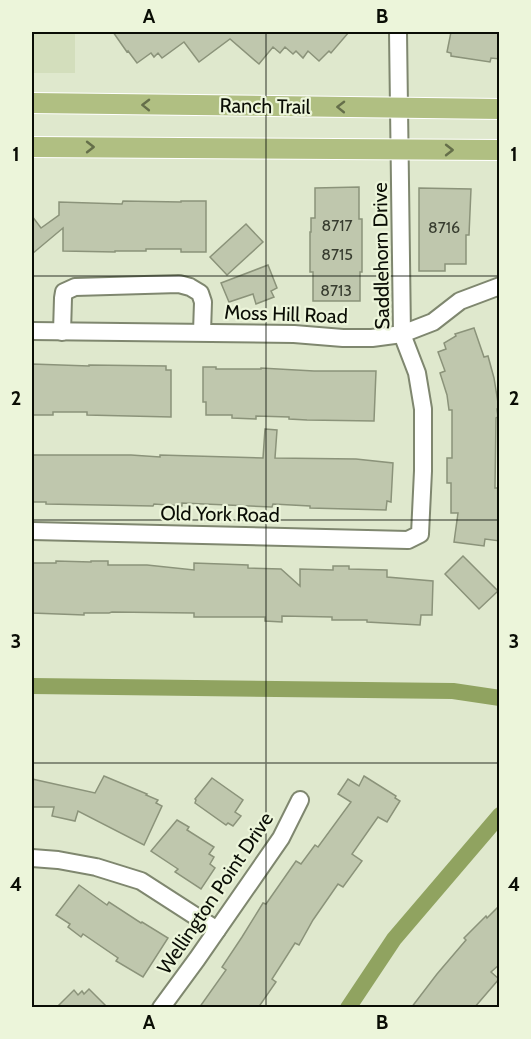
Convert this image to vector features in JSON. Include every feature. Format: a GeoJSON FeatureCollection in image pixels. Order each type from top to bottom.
{"type":"FeatureCollection","features":[{"type":"Feature","properties":{"kind":"main road","name":"Ranch Trail"},"geometry":{"type":"LineString","coordinates":[[32,103],[500,109]]}},
{"type":"Feature","properties":{"kind":"main road"},"geometry":{"type":"LineString","coordinates":[[32,147],[500,150]]}},
{"type":"Feature","properties":{"kind":"street","name":"Saddlehorn Drive"},"geometry":{"type":"LineString","coordinates":[[398,32],[402,334],[417,373],[423,409],[420,534],[408,540]]}},
{"type":"Feature","properties":{"kind":"street","name":"Moss Hill Road"},"geometry":{"type":"LineString","coordinates":[[62,332],[63,298],[64,292],[69,289],[179,284],[200,293],[203,302],[202,332]]}},
{"type":"Feature","properties":{"kind":"street","name":"Moss Hill Road"},"geometry":{"type":"LineString","coordinates":[[32,331],[202,332],[372,338],[402,334],[433,322],[460,301],[500,286]]}},
{"type":"Feature","properties":{"kind":"street","name":"Old York Road"},"geometry":{"type":"LineString","coordinates":[[32,531],[408,540]]}},
{"type":"Feature","properties":{"kind":"street","name":"Wellington Point Drive"},"geometry":{"type":"LineString","coordinates":[[161,1008],[281,838],[300,800]]}},
{"type":"Feature","properties":{"kind":"street"},"geometry":{"type":"LineString","coordinates":[[32,858],[96,867],[141,881],[217,930]]}},
{"type":"Feature","properties":{"kind":"shaded area"},"geometry":{"type":"Polygon","coordinates":[[[32,32],[75,32],[75,73],[32,73],[32,32]]]}},
{"type":"Feature","properties":{"kind":"building"},"geometry":{"type":"Polygon","coordinates":[[[113,32],[349,32],[331,53],[329,51],[319,61],[308,51],[303,58],[296,51],[293,54],[285,47],[280,53],[273,47],[259,64],[230,39],[199,62],[184,42],[162,58],[158,53],[154,57],[151,53],[137,63],[113,32]]]}},
{"type":"Feature","properties":{"kind":"building"},"geometry":{"type":"Polygon","coordinates":[[[451,32],[500,32],[500,59],[491,58],[490,62],[451,56],[451,53],[447,52],[451,32]]]}},
{"type":"Feature","properties":{"kind":"building"},"geometry":{"type":"Polygon","coordinates":[[[359,187],[359,219],[362,219],[360,301],[313,301],[310,232],[311,218],[315,218],[315,188],[359,187]]]}},
{"type":"Feature","properties":{"kind":"building"},"geometry":{"type":"Polygon","coordinates":[[[419,188],[471,189],[469,235],[466,235],[466,264],[445,264],[445,271],[419,271],[419,188]]]}},
{"type":"Feature","properties":{"kind":"building"},"geometry":{"type":"Polygon","coordinates":[[[123,201],[206,201],[206,252],[181,252],[181,249],[115,252],[63,251],[63,228],[32,254],[32,216],[41,228],[59,215],[59,202],[122,204],[123,201]]]}},
{"type":"Feature","properties":{"kind":"building"},"geometry":{"type":"Polygon","coordinates":[[[246,224],[263,242],[227,275],[210,257],[246,224]]]}},
{"type":"Feature","properties":{"kind":"building"},"geometry":{"type":"Polygon","coordinates":[[[268,265],[277,288],[271,291],[274,297],[256,304],[253,294],[229,302],[221,283],[268,265]]]}},
{"type":"Feature","properties":{"kind":"building"},"geometry":{"type":"Polygon","coordinates":[[[474,328],[484,357],[488,356],[499,409],[497,409],[498,417],[496,418],[495,488],[498,488],[500,541],[485,539],[484,546],[454,542],[458,513],[451,513],[451,483],[447,483],[447,458],[452,458],[452,410],[449,410],[440,373],[445,371],[438,352],[446,349],[444,343],[456,336],[455,334],[474,328]]]}},
{"type":"Feature","properties":{"kind":"building"},"geometry":{"type":"Polygon","coordinates":[[[32,364],[166,366],[166,370],[171,370],[171,417],[87,415],[87,412],[53,412],[53,415],[32,415],[32,364]]]}},
{"type":"Feature","properties":{"kind":"building"},"geometry":{"type":"Polygon","coordinates":[[[203,367],[376,371],[374,421],[307,420],[256,416],[256,419],[232,418],[232,415],[206,415],[206,402],[203,402],[203,367]]]}},
{"type":"Feature","properties":{"kind":"building"},"geometry":{"type":"Polygon","coordinates":[[[265,429],[277,430],[275,458],[356,459],[393,463],[391,502],[387,501],[386,510],[310,508],[310,506],[273,504],[272,507],[182,503],[182,506],[154,504],[153,506],[32,502],[32,455],[263,458],[265,429]]]}},
{"type":"Feature","properties":{"kind":"building"},"geometry":{"type":"Polygon","coordinates":[[[463,556],[498,591],[479,609],[445,574],[463,556]]]}},
{"type":"Feature","properties":{"kind":"building"},"geometry":{"type":"Polygon","coordinates":[[[56,561],[108,561],[108,565],[147,565],[194,570],[194,563],[248,565],[248,568],[281,569],[300,586],[300,569],[333,570],[333,566],[349,566],[349,569],[387,570],[387,577],[433,581],[432,615],[421,615],[420,625],[367,622],[367,620],[332,620],[332,617],[282,616],[282,622],[265,621],[265,617],[194,617],[194,613],[112,612],[84,613],[84,615],[32,613],[32,563],[56,563],[56,561]]]}},
{"type":"Feature","properties":{"kind":"building"},"geometry":{"type":"Polygon","coordinates":[[[104,776],[147,794],[158,800],[156,803],[162,806],[144,845],[78,811],[75,821],[52,816],[54,807],[32,807],[32,779],[95,793],[104,776]]]}},
{"type":"Feature","properties":{"kind":"building"},"geometry":{"type":"Polygon","coordinates":[[[364,776],[396,796],[395,798],[400,801],[387,822],[378,817],[352,854],[362,861],[343,887],[338,884],[299,945],[295,943],[272,979],[276,982],[258,1008],[199,1008],[226,970],[222,967],[263,903],[266,904],[296,861],[301,864],[315,845],[318,847],[351,802],[338,794],[348,779],[359,786],[364,776]]]}},
{"type":"Feature","properties":{"kind":"building"},"geometry":{"type":"Polygon","coordinates":[[[212,778],[243,800],[235,812],[241,816],[233,826],[228,823],[226,825],[195,803],[195,799],[212,778]]]}},
{"type":"Feature","properties":{"kind":"building"},"geometry":{"type":"Polygon","coordinates":[[[177,820],[189,827],[187,830],[214,847],[209,854],[214,857],[210,864],[215,868],[201,889],[175,872],[178,869],[151,851],[177,820]]]}},
{"type":"Feature","properties":{"kind":"building"},"geometry":{"type":"Polygon","coordinates":[[[79,885],[107,905],[109,902],[168,938],[143,977],[116,961],[118,958],[83,934],[81,937],[68,927],[70,924],[56,915],[79,885]]]}},
{"type":"Feature","properties":{"kind":"building"},"geometry":{"type":"Polygon","coordinates":[[[500,905],[500,964],[491,972],[499,979],[474,1008],[411,1008],[466,940],[464,938],[500,905]]]}},
{"type":"Feature","properties":{"kind":"building"},"geometry":{"type":"Polygon","coordinates":[[[89,989],[108,1008],[56,1008],[74,990],[78,995],[82,991],[84,994],[89,989]]]}},
{"type":"Feature","properties":{"kind":"waterway"},"geometry":{"type":"LineString","coordinates":[[32,686],[453,691],[500,698]]}},
{"type":"Feature","properties":{"kind":"waterway"},"geometry":{"type":"LineString","coordinates":[[348,1008],[394,939],[500,815]]}}]}
